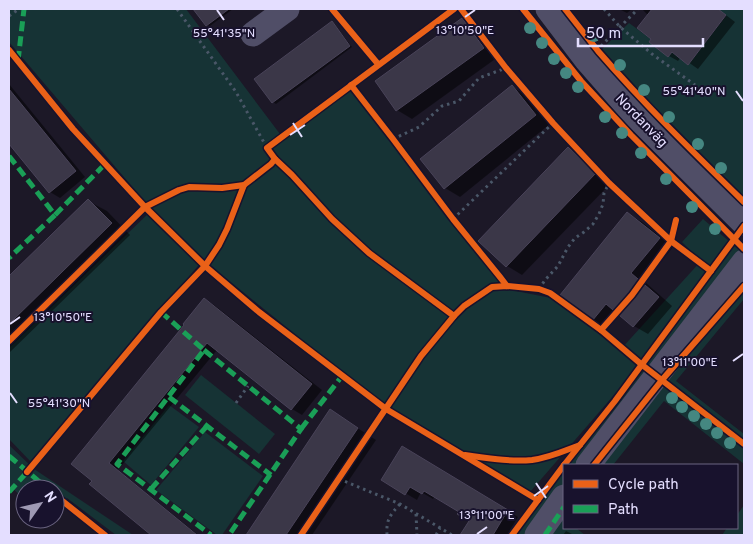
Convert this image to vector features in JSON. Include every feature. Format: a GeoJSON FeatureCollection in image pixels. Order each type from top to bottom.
{"type":"FeatureCollection","features":[{"type":"Feature","properties":{"kind":"street"},"geometry":{"type":"LineString","coordinates":[[253,34],[288,9]]}},
{"type":"Feature","properties":{"kind":"street","name":"Nordanväg"},"geometry":{"type":"LineString","coordinates":[[548,9],[586,58],[634,114],[744,224]]}},
{"type":"Feature","properties":{"kind":"street"},"geometry":{"type":"LineString","coordinates":[[589,464],[744,262]]}},
{"type":"Feature","properties":{"kind":"street"},"geometry":{"type":"LineString","coordinates":[[537,535],[563,498]]}},
{"type":"Feature","properties":{"kind":"path"},"geometry":{"type":"LineString","coordinates":[[9,16],[19,9]]}},
{"type":"Feature","properties":{"kind":"path"},"geometry":{"type":"LineString","coordinates":[[177,9],[236,92],[269,151]]}},
{"type":"Feature","properties":{"kind":"path"},"geometry":{"type":"LineString","coordinates":[[604,9],[620,28],[694,85]]}},
{"type":"Feature","properties":{"kind":"path"},"geometry":{"type":"LineString","coordinates":[[586,58],[638,9]]}},
{"type":"Feature","properties":{"kind":"path"},"geometry":{"type":"LineString","coordinates":[[500,60],[512,74]]}},
{"type":"Feature","properties":{"kind":"path"},"geometry":{"type":"LineString","coordinates":[[394,139],[419,127],[442,106],[459,101],[479,78],[506,68]]}},
{"type":"Feature","properties":{"kind":"path"},"geometry":{"type":"LineString","coordinates":[[547,116],[560,130]]}},
{"type":"Feature","properties":{"kind":"path"},"geometry":{"type":"LineString","coordinates":[[453,219],[553,123]]}},
{"type":"Feature","properties":{"kind":"path"},"geometry":{"type":"LineString","coordinates":[[387,131],[399,146]]}},
{"type":"Feature","properties":{"kind":"path"},"geometry":{"type":"LineString","coordinates":[[603,176],[616,190]]}},
{"type":"Feature","properties":{"kind":"path"},"geometry":{"type":"LineString","coordinates":[[539,289],[558,266],[575,238],[593,224],[603,204],[604,193],[609,183]]}},
{"type":"Feature","properties":{"kind":"path"},"geometry":{"type":"LineString","coordinates":[[448,212],[459,226]]}},
{"type":"Feature","properties":{"kind":"path"},"geometry":{"type":"LineString","coordinates":[[236,403],[248,386]]}},
{"type":"Feature","properties":{"kind":"path"},"geometry":{"type":"LineString","coordinates":[[339,479],[400,504],[452,535]]}},
{"type":"Feature","properties":{"kind":"path"},"geometry":{"type":"LineString","coordinates":[[387,535],[386,528],[389,516],[400,504]]}},
{"type":"Feature","properties":{"kind":"path"},"geometry":{"type":"LineString","coordinates":[[416,514],[417,535]]}},
{"type":"Feature","properties":{"kind":"path"},"geometry":{"type":"LineString","coordinates":[[436,535],[440,528]]}},
{"type":"Feature","properties":{"kind":"green space"},"geometry":{"type":"Polygon","coordinates":[[[9,9],[186,9],[283,138],[350,91],[377,121],[506,289],[551,298],[623,352],[621,349],[701,261],[682,242],[703,219],[744,254],[744,299],[676,381],[744,434],[744,464],[664,401],[614,464],[563,464],[563,529],[577,529],[585,535],[508,535],[568,454],[639,366],[530,492],[381,403],[203,260],[31,462],[9,439],[9,348],[152,210],[9,42],[9,9]]]}},
{"type":"Feature","properties":{"kind":"green space"},"geometry":{"type":"Polygon","coordinates":[[[718,9],[744,9],[744,197],[650,102],[602,49],[629,23],[651,39],[649,42],[668,56],[672,52],[688,65],[726,16],[718,9]]]}},
{"type":"Feature","properties":{"kind":"green space"},"geometry":{"type":"Polygon","coordinates":[[[201,375],[275,434],[259,454],[185,395],[201,375]]]}},
{"type":"Feature","properties":{"kind":"green space"},"geometry":{"type":"Polygon","coordinates":[[[169,405],[199,427],[151,485],[123,461],[169,405]]]}},
{"type":"Feature","properties":{"kind":"green space"},"geometry":{"type":"Polygon","coordinates":[[[205,432],[263,476],[222,535],[217,535],[156,490],[205,432]]]}},
{"type":"Feature","properties":{"kind":"green space"},"geometry":{"type":"Polygon","coordinates":[[[9,445],[34,469],[49,479],[15,479],[15,491],[9,485],[9,445]]]}},
{"type":"Feature","properties":{"kind":"green space"},"geometry":{"type":"Polygon","coordinates":[[[65,490],[133,535],[116,535],[67,498],[65,501],[65,490]]]}},
{"type":"Feature","properties":{"kind":"green space"},"geometry":{"type":"Polygon","coordinates":[[[744,505],[744,535],[722,535],[726,529],[738,529],[738,514],[744,505]]]}},
{"type":"Feature","properties":{"kind":"building"},"geometry":{"type":"Polygon","coordinates":[[[193,9],[229,9],[206,26],[193,9]]]}},
{"type":"Feature","properties":{"kind":"building"},"geometry":{"type":"Polygon","coordinates":[[[652,9],[718,9],[726,15],[688,65],[672,52],[668,57],[649,42],[651,39],[637,28],[652,9]]]}},
{"type":"Feature","properties":{"kind":"building"},"geometry":{"type":"Polygon","coordinates":[[[462,18],[484,48],[396,111],[375,81],[462,18]]]}},
{"type":"Feature","properties":{"kind":"building"},"geometry":{"type":"Polygon","coordinates":[[[332,21],[350,46],[272,103],[254,79],[332,21]]]}},
{"type":"Feature","properties":{"kind":"building"},"geometry":{"type":"Polygon","coordinates":[[[512,85],[536,115],[444,189],[420,159],[512,85]]]}},
{"type":"Feature","properties":{"kind":"building"},"geometry":{"type":"Polygon","coordinates":[[[9,89],[76,171],[49,193],[9,144],[9,89]]]}},
{"type":"Feature","properties":{"kind":"building"},"geometry":{"type":"Polygon","coordinates":[[[568,147],[596,173],[506,267],[478,241],[568,147]]]}},
{"type":"Feature","properties":{"kind":"building"},"geometry":{"type":"Polygon","coordinates":[[[88,199],[112,223],[9,324],[9,276],[88,199]]]}},
{"type":"Feature","properties":{"kind":"building"},"geometry":{"type":"Polygon","coordinates":[[[627,212],[660,238],[631,273],[659,297],[633,327],[606,304],[592,321],[560,295],[627,212]]]}},
{"type":"Feature","properties":{"kind":"building"},"geometry":{"type":"Polygon","coordinates":[[[204,298],[312,384],[291,410],[207,343],[109,463],[197,535],[151,535],[89,484],[92,481],[71,464],[204,298]]]}},
{"type":"Feature","properties":{"kind":"building"},"geometry":{"type":"Polygon","coordinates":[[[330,409],[358,428],[286,535],[246,535],[330,409]]]}},
{"type":"Feature","properties":{"kind":"building"},"geometry":{"type":"Polygon","coordinates":[[[402,446],[508,510],[493,535],[460,535],[469,521],[457,514],[459,512],[424,491],[422,494],[410,487],[405,495],[381,480],[402,446]]]}},
{"type":"Feature","properties":{"kind":"marked path"},"geometry":{"type":"LineString","coordinates":[[18,61],[24,9]]}},
{"type":"Feature","properties":{"kind":"marked path"},"geometry":{"type":"LineString","coordinates":[[9,156],[55,215],[9,258]]}},
{"type":"Feature","properties":{"kind":"marked path"},"geometry":{"type":"LineString","coordinates":[[55,215],[105,164]]}},
{"type":"Feature","properties":{"kind":"marked path"},"geometry":{"type":"LineString","coordinates":[[161,312],[204,350],[117,464],[211,535]]}},
{"type":"Feature","properties":{"kind":"marked path"},"geometry":{"type":"LineString","coordinates":[[204,350],[301,429],[229,535]]}},
{"type":"Feature","properties":{"kind":"marked path"},"geometry":{"type":"LineString","coordinates":[[301,429],[342,376]]}},
{"type":"Feature","properties":{"kind":"marked path"},"geometry":{"type":"LineString","coordinates":[[169,397],[271,475]]}},
{"type":"Feature","properties":{"kind":"marked path"},"geometry":{"type":"LineString","coordinates":[[151,489],[207,426]]}},
{"type":"Feature","properties":{"kind":"marked path"},"geometry":{"type":"LineString","coordinates":[[9,456],[36,479]]}},
{"type":"Feature","properties":{"kind":"marked path"},"geometry":{"type":"LineString","coordinates":[[9,492],[29,470]]}},
{"type":"Feature","properties":{"kind":"marked path"},"geometry":{"type":"LineString","coordinates":[[545,535],[563,508]]}},
{"type":"Feature","properties":{"kind":"cycle path"},"geometry":{"type":"LineString","coordinates":[[332,9],[378,64]]}},
{"type":"Feature","properties":{"kind":"cycle path"},"geometry":{"type":"LineString","coordinates":[[454,9],[267,148],[275,159],[332,219],[369,253],[454,316]]}},
{"type":"Feature","properties":{"kind":"cycle path"},"geometry":{"type":"LineString","coordinates":[[461,9],[506,68],[553,123],[609,183],[671,241],[711,271]]}},
{"type":"Feature","properties":{"kind":"cycle path"},"geometry":{"type":"LineString","coordinates":[[523,9],[581,81],[631,135],[744,249]]}},
{"type":"Feature","properties":{"kind":"cycle path"},"geometry":{"type":"LineString","coordinates":[[565,9],[598,51],[633,90],[744,202]]}},
{"type":"Feature","properties":{"kind":"cycle path"},"geometry":{"type":"LineString","coordinates":[[9,50],[73,129],[145,207],[205,266],[259,312],[386,409],[538,500]]}},
{"type":"Feature","properties":{"kind":"cycle path"},"geometry":{"type":"LineString","coordinates":[[351,85],[453,219],[507,286]]}},
{"type":"Feature","properties":{"kind":"cycle path"},"geometry":{"type":"LineString","coordinates":[[9,341],[145,207],[189,187],[222,188],[244,185],[275,159]]}},
{"type":"Feature","properties":{"kind":"cycle path"},"geometry":{"type":"LineString","coordinates":[[27,472],[161,312],[205,266],[227,229],[244,185]]}},
{"type":"Feature","properties":{"kind":"cycle path"},"geometry":{"type":"LineString","coordinates":[[601,330],[632,295],[671,241],[676,220]]}},
{"type":"Feature","properties":{"kind":"cycle path"},"geometry":{"type":"LineString","coordinates":[[565,464],[615,401],[744,226]]}},
{"type":"Feature","properties":{"kind":"cycle path"},"geometry":{"type":"LineString","coordinates":[[301,535],[421,356],[464,306],[492,287],[507,286],[539,289],[550,293],[601,330],[641,364],[744,444]]}},
{"type":"Feature","properties":{"kind":"cycle path"},"geometry":{"type":"LineString","coordinates":[[595,464],[662,380],[744,286]]}},
{"type":"Feature","properties":{"kind":"cycle path"},"geometry":{"type":"LineString","coordinates":[[465,455],[507,460],[532,460],[550,456],[580,445]]}},
{"type":"Feature","properties":{"kind":"cycle path"},"geometry":{"type":"LineString","coordinates":[[512,535],[563,466]]}},
{"type":"Feature","properties":{"kind":"cycle path"},"geometry":{"type":"LineString","coordinates":[[65,503],[105,535]]}}]}
